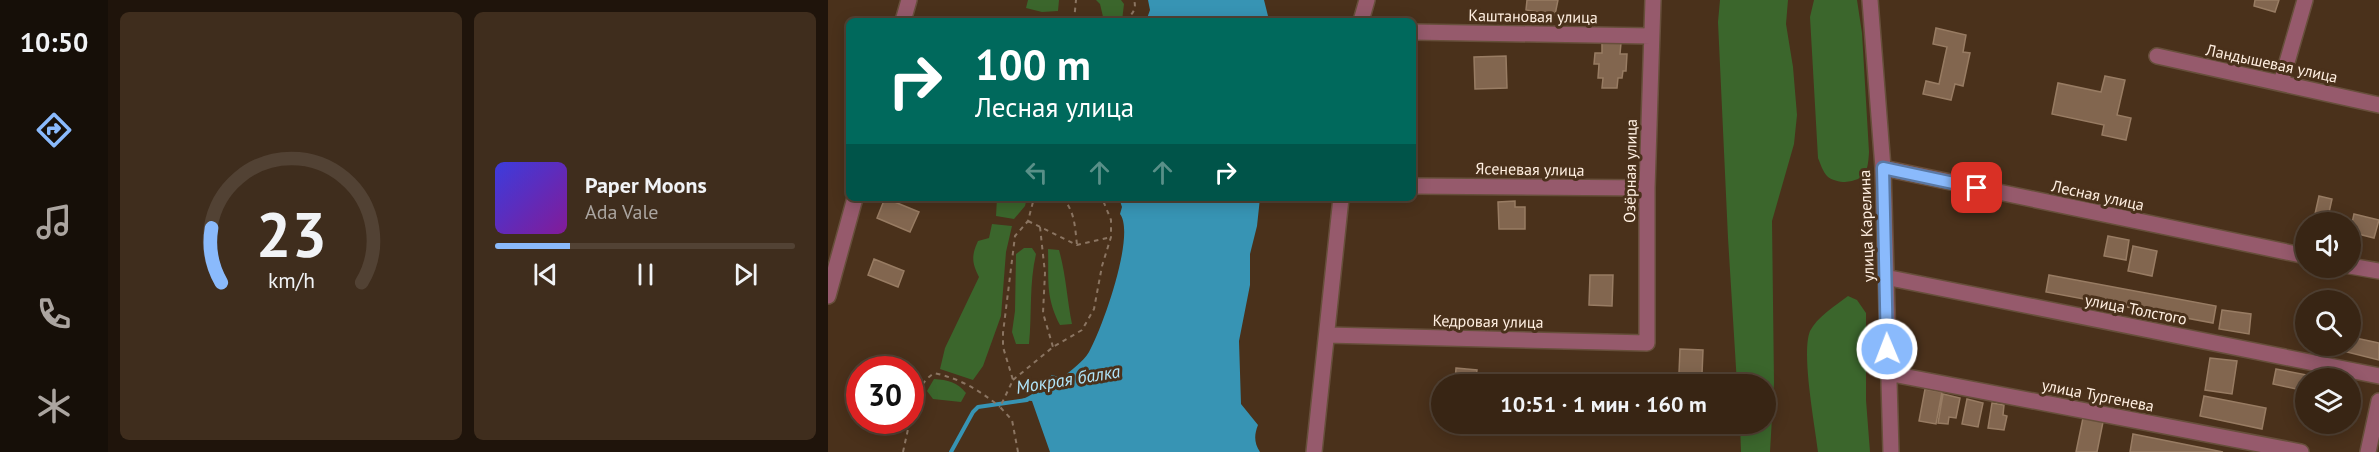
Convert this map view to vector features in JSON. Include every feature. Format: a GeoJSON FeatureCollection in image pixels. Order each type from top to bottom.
{"type":"FeatureCollection","features":[{"type":"Feature","properties":{"kind":"street"},"geometry":{"type":"LineString","coordinates":[[904,18],[909,0]]}},
{"type":"Feature","properties":{"kind":"street"},"geometry":{"type":"LineString","coordinates":[[1362,18],[1367,0]]}},
{"type":"Feature","properties":{"kind":"street","name":"Озёрная улица"},"geometry":{"type":"LineString","coordinates":[[1647,343],[1647,188],[1653,0]]}},
{"type":"Feature","properties":{"kind":"street","name":"улица Карелина"},"geometry":{"type":"LineString","coordinates":[[1870,0],[1883,168],[1891,452]]}},
{"type":"Feature","properties":{"kind":"street"},"geometry":{"type":"LineString","coordinates":[[2281,83],[2305,0]]}},
{"type":"Feature","properties":{"kind":"street","name":"Каштановая улица"},"geometry":{"type":"LineString","coordinates":[[1416,32],[1652,36]]}},
{"type":"Feature","properties":{"kind":"street","name":"Ландышевая улица"},"geometry":{"type":"LineString","coordinates":[[2157,56],[2379,105]]}},
{"type":"Feature","properties":{"kind":"street","name":"Лесная улица"},"geometry":{"type":"LineString","coordinates":[[1883,168],[2295,254]]}},
{"type":"Feature","properties":{"kind":"street","name":"Ясеневая улица"},"geometry":{"type":"LineString","coordinates":[[1416,186],[1647,188]]}},
{"type":"Feature","properties":{"kind":"street"},"geometry":{"type":"LineString","coordinates":[[828,296],[854,201]]}},
{"type":"Feature","properties":{"kind":"street"},"geometry":{"type":"LineString","coordinates":[[1314,452],[1341,201]]}},
{"type":"Feature","properties":{"kind":"street"},"geometry":{"type":"LineString","coordinates":[[2361,268],[2379,272]]}},
{"type":"Feature","properties":{"kind":"street","name":"улица Толстого"},"geometry":{"type":"LineString","coordinates":[[1885,277],[2379,376]]}},
{"type":"Feature","properties":{"kind":"street","name":"Кедровая улица"},"geometry":{"type":"LineString","coordinates":[[1327,335],[1647,343]]}},
{"type":"Feature","properties":{"kind":"street","name":"улица Тургенева"},"geometry":{"type":"LineString","coordinates":[[1887,373],[2301,452]]}},
{"type":"Feature","properties":{"kind":"street"},"geometry":{"type":"LineString","coordinates":[[2368,452],[2379,400]]}},
{"type":"Feature","properties":{"kind":"path"},"geometry":{"type":"LineString","coordinates":[[1074,18],[1076,0]]}},
{"type":"Feature","properties":{"kind":"path"},"geometry":{"type":"LineString","coordinates":[[1129,18],[1133,15],[1136,6],[1134,0]]}},
{"type":"Feature","properties":{"kind":"path"},"geometry":{"type":"LineString","coordinates":[[1013,380],[1003,347],[1003,333],[1015,236],[1028,221],[1033,201]]}},
{"type":"Feature","properties":{"kind":"path"},"geometry":{"type":"LineString","coordinates":[[1065,201],[1074,220],[1077,245]]}},
{"type":"Feature","properties":{"kind":"path"},"geometry":{"type":"LineString","coordinates":[[1000,407],[1013,380],[1053,346],[1082,330],[1094,309],[1102,266],[1111,237],[1111,220],[1103,201]]}},
{"type":"Feature","properties":{"kind":"path"},"geometry":{"type":"LineString","coordinates":[[1028,221],[1077,245],[1111,237]]}},
{"type":"Feature","properties":{"kind":"path"},"geometry":{"type":"LineString","coordinates":[[1040,227],[1045,273],[1043,313],[1053,346]]}},
{"type":"Feature","properties":{"kind":"path"},"geometry":{"type":"LineString","coordinates":[[924,379],[934,373],[955,378],[975,387],[1012,420],[1018,452]]}},
{"type":"Feature","properties":{"kind":"path"},"geometry":{"type":"LineString","coordinates":[[903,452],[907,434]]}},
{"type":"Feature","properties":{"kind":"green space"},"geometry":{"type":"Polygon","coordinates":[[[1028,0],[1059,0],[1058,11],[1042,12],[1026,8],[1028,0]]]}},
{"type":"Feature","properties":{"kind":"green space"},"geometry":{"type":"Polygon","coordinates":[[[1096,0],[1121,0],[1124,4],[1122,18],[1103,18],[1100,4],[1096,0]]]}},
{"type":"Feature","properties":{"kind":"green space"},"geometry":{"type":"Polygon","coordinates":[[[1720,0],[1788,0],[1786,24],[1797,115],[1794,144],[1772,221],[1774,374],[1736,374],[1718,22],[1720,0]]]}},
{"type":"Feature","properties":{"kind":"green space"},"geometry":{"type":"Polygon","coordinates":[[[1814,0],[1857,0],[1862,33],[1869,152],[1867,169],[1862,177],[1852,181],[1833,180],[1824,172],[1818,158],[1810,17],[1814,0]]]}},
{"type":"Feature","properties":{"kind":"green space"},"geometry":{"type":"Polygon","coordinates":[[[997,201],[1026,201],[1014,219],[996,216],[997,201]]]}},
{"type":"Feature","properties":{"kind":"green space"},"geometry":{"type":"Polygon","coordinates":[[[992,224],[1012,226],[1006,252],[1001,316],[983,366],[973,380],[940,369],[945,348],[979,277],[973,259],[976,246],[978,241],[989,238],[992,224]]]}},
{"type":"Feature","properties":{"kind":"green space"},"geometry":{"type":"Polygon","coordinates":[[[1024,248],[1032,248],[1036,254],[1029,344],[1016,344],[1012,332],[1015,311],[1016,254],[1024,248]]]}},
{"type":"Feature","properties":{"kind":"green space"},"geometry":{"type":"Polygon","coordinates":[[[1048,249],[1059,250],[1072,324],[1060,325],[1055,315],[1049,288],[1048,249]]]}},
{"type":"Feature","properties":{"kind":"green space"},"geometry":{"type":"Polygon","coordinates":[[[1848,296],[1857,300],[1866,313],[1866,400],[1870,452],[1818,452],[1808,372],[1810,331],[1817,321],[1848,296]]]}},
{"type":"Feature","properties":{"kind":"green space"},"geometry":{"type":"Polygon","coordinates":[[[934,379],[948,381],[959,386],[966,393],[961,402],[933,399],[927,391],[934,379]]]}},
{"type":"Feature","properties":{"kind":"green space"},"geometry":{"type":"Polygon","coordinates":[[[1740,434],[1771,434],[1770,452],[1741,452],[1740,434]]]}},
{"type":"Feature","properties":{"kind":"water"},"geometry":{"type":"Polygon","coordinates":[[[1148,0],[1264,0],[1268,16],[1268,18],[1147,18],[1150,10],[1148,0]]]}},
{"type":"Feature","properties":{"kind":"water"},"geometry":{"type":"Polygon","coordinates":[[[1120,201],[1260,201],[1257,226],[1250,254],[1250,285],[1239,341],[1241,404],[1258,425],[1255,439],[1260,452],[1050,452],[1032,401],[1019,400],[1034,393],[1052,375],[1062,378],[1089,352],[1102,324],[1121,261],[1124,241],[1124,225],[1120,214],[1122,207],[1120,201]]]}},
{"type":"Feature","properties":{"kind":"building"},"geometry":{"type":"Polygon","coordinates":[[[1527,0],[1558,0],[1555,15],[1526,10],[1527,0]]]}},
{"type":"Feature","properties":{"kind":"building"},"geometry":{"type":"Polygon","coordinates":[[[2255,0],[2279,0],[2275,12],[2254,6],[2255,0]]]}},
{"type":"Feature","properties":{"kind":"building"},"geometry":{"type":"Polygon","coordinates":[[[1936,28],[1966,35],[1963,52],[1970,53],[1963,86],[1955,84],[1951,100],[1923,94],[1926,81],[1939,84],[1947,47],[1933,44],[1936,28]]]}},
{"type":"Feature","properties":{"kind":"building"},"geometry":{"type":"Polygon","coordinates":[[[1602,42],[1621,43],[1620,54],[1627,54],[1626,71],[1623,71],[1622,78],[1618,78],[1617,88],[1602,88],[1603,78],[1598,78],[1599,64],[1594,64],[1595,53],[1602,53],[1602,42]]]}},
{"type":"Feature","properties":{"kind":"building"},"geometry":{"type":"Polygon","coordinates":[[[1506,56],[1507,88],[1475,89],[1474,57],[1506,56]]]}},
{"type":"Feature","properties":{"kind":"building"},"geometry":{"type":"Polygon","coordinates":[[[2105,76],[2125,80],[2117,115],[2131,118],[2126,140],[2102,135],[2104,125],[2052,114],[2058,83],[2101,92],[2105,76]]]}},
{"type":"Feature","properties":{"kind":"building"},"geometry":{"type":"Polygon","coordinates":[[[2319,196],[2332,199],[2329,212],[2315,212],[2319,196]]]}},
{"type":"Feature","properties":{"kind":"building"},"geometry":{"type":"Polygon","coordinates":[[[884,201],[892,201],[919,212],[910,232],[877,218],[884,201]]]}},
{"type":"Feature","properties":{"kind":"building"},"geometry":{"type":"Polygon","coordinates":[[[1515,201],[1515,207],[1525,207],[1525,229],[1499,229],[1498,202],[1515,201]]]}},
{"type":"Feature","properties":{"kind":"building"},"geometry":{"type":"Polygon","coordinates":[[[2361,216],[2379,220],[2374,238],[2361,235],[2361,216]]]}},
{"type":"Feature","properties":{"kind":"building"},"geometry":{"type":"Polygon","coordinates":[[[2108,236],[2129,240],[2126,260],[2104,256],[2108,236]]]}},
{"type":"Feature","properties":{"kind":"building"},"geometry":{"type":"Polygon","coordinates":[[[2133,246],[2157,251],[2152,276],[2128,271],[2133,246]]]}},
{"type":"Feature","properties":{"kind":"building"},"geometry":{"type":"Polygon","coordinates":[[[874,259],[904,271],[898,287],[868,275],[874,259]]]}},
{"type":"Feature","properties":{"kind":"building"},"geometry":{"type":"Polygon","coordinates":[[[1590,275],[1613,275],[1612,306],[1589,305],[1590,275]]]}},
{"type":"Feature","properties":{"kind":"building"},"geometry":{"type":"Polygon","coordinates":[[[2049,275],[2216,306],[2213,323],[2046,292],[2049,275]]]}},
{"type":"Feature","properties":{"kind":"building"},"geometry":{"type":"Polygon","coordinates":[[[2222,310],[2251,314],[2249,334],[2219,329],[2222,310]]]}},
{"type":"Feature","properties":{"kind":"building"},"geometry":{"type":"Polygon","coordinates":[[[2361,339],[2379,343],[2379,360],[2361,356],[2361,339]]]}},
{"type":"Feature","properties":{"kind":"building"},"geometry":{"type":"Polygon","coordinates":[[[1680,349],[1703,350],[1702,374],[1679,373],[1680,349]]]}},
{"type":"Feature","properties":{"kind":"building"},"geometry":{"type":"Polygon","coordinates":[[[2210,358],[2237,361],[2232,394],[2205,390],[2210,358]]]}},
{"type":"Feature","properties":{"kind":"building"},"geometry":{"type":"Polygon","coordinates":[[[1456,368],[1477,370],[1476,374],[1456,374],[1456,368]]]}},
{"type":"Feature","properties":{"kind":"building"},"geometry":{"type":"Polygon","coordinates":[[[2276,369],[2295,373],[2295,389],[2273,384],[2276,369]]]}},
{"type":"Feature","properties":{"kind":"building"},"geometry":{"type":"Polygon","coordinates":[[[1925,389],[1942,392],[1936,424],[1919,421],[1925,389]]]}},
{"type":"Feature","properties":{"kind":"building"},"geometry":{"type":"Polygon","coordinates":[[[1943,394],[1960,398],[1956,418],[1949,417],[1948,424],[1938,423],[1943,394]]]}},
{"type":"Feature","properties":{"kind":"building"},"geometry":{"type":"Polygon","coordinates":[[[2204,396],[2266,408],[2262,429],[2200,416],[2204,396]]]}},
{"type":"Feature","properties":{"kind":"building"},"geometry":{"type":"Polygon","coordinates":[[[1967,399],[1983,403],[1978,427],[1962,424],[1967,399]]]}},
{"type":"Feature","properties":{"kind":"building"},"geometry":{"type":"Polygon","coordinates":[[[1992,403],[2004,405],[2003,415],[2007,416],[2004,430],[1988,428],[1992,403]]]}},
{"type":"Feature","properties":{"kind":"building"},"geometry":{"type":"Polygon","coordinates":[[[2083,418],[2103,422],[2097,452],[2076,452],[2083,418]]]}},
{"type":"Feature","properties":{"kind":"building"},"geometry":{"type":"Polygon","coordinates":[[[2133,434],[2223,452],[2130,452],[2133,434]]]}},
{"type":"Feature","properties":{"kind":"waterway","name":"Мокрая балка"},"geometry":{"type":"LineString","coordinates":[[951,452],[978,407],[1027,400]]}},
{"type":"Feature","properties":{"kind":"route"},"geometry":{"type":"LineString","coordinates":[[1887,349],[1883,168],[1977,188]]}}]}
